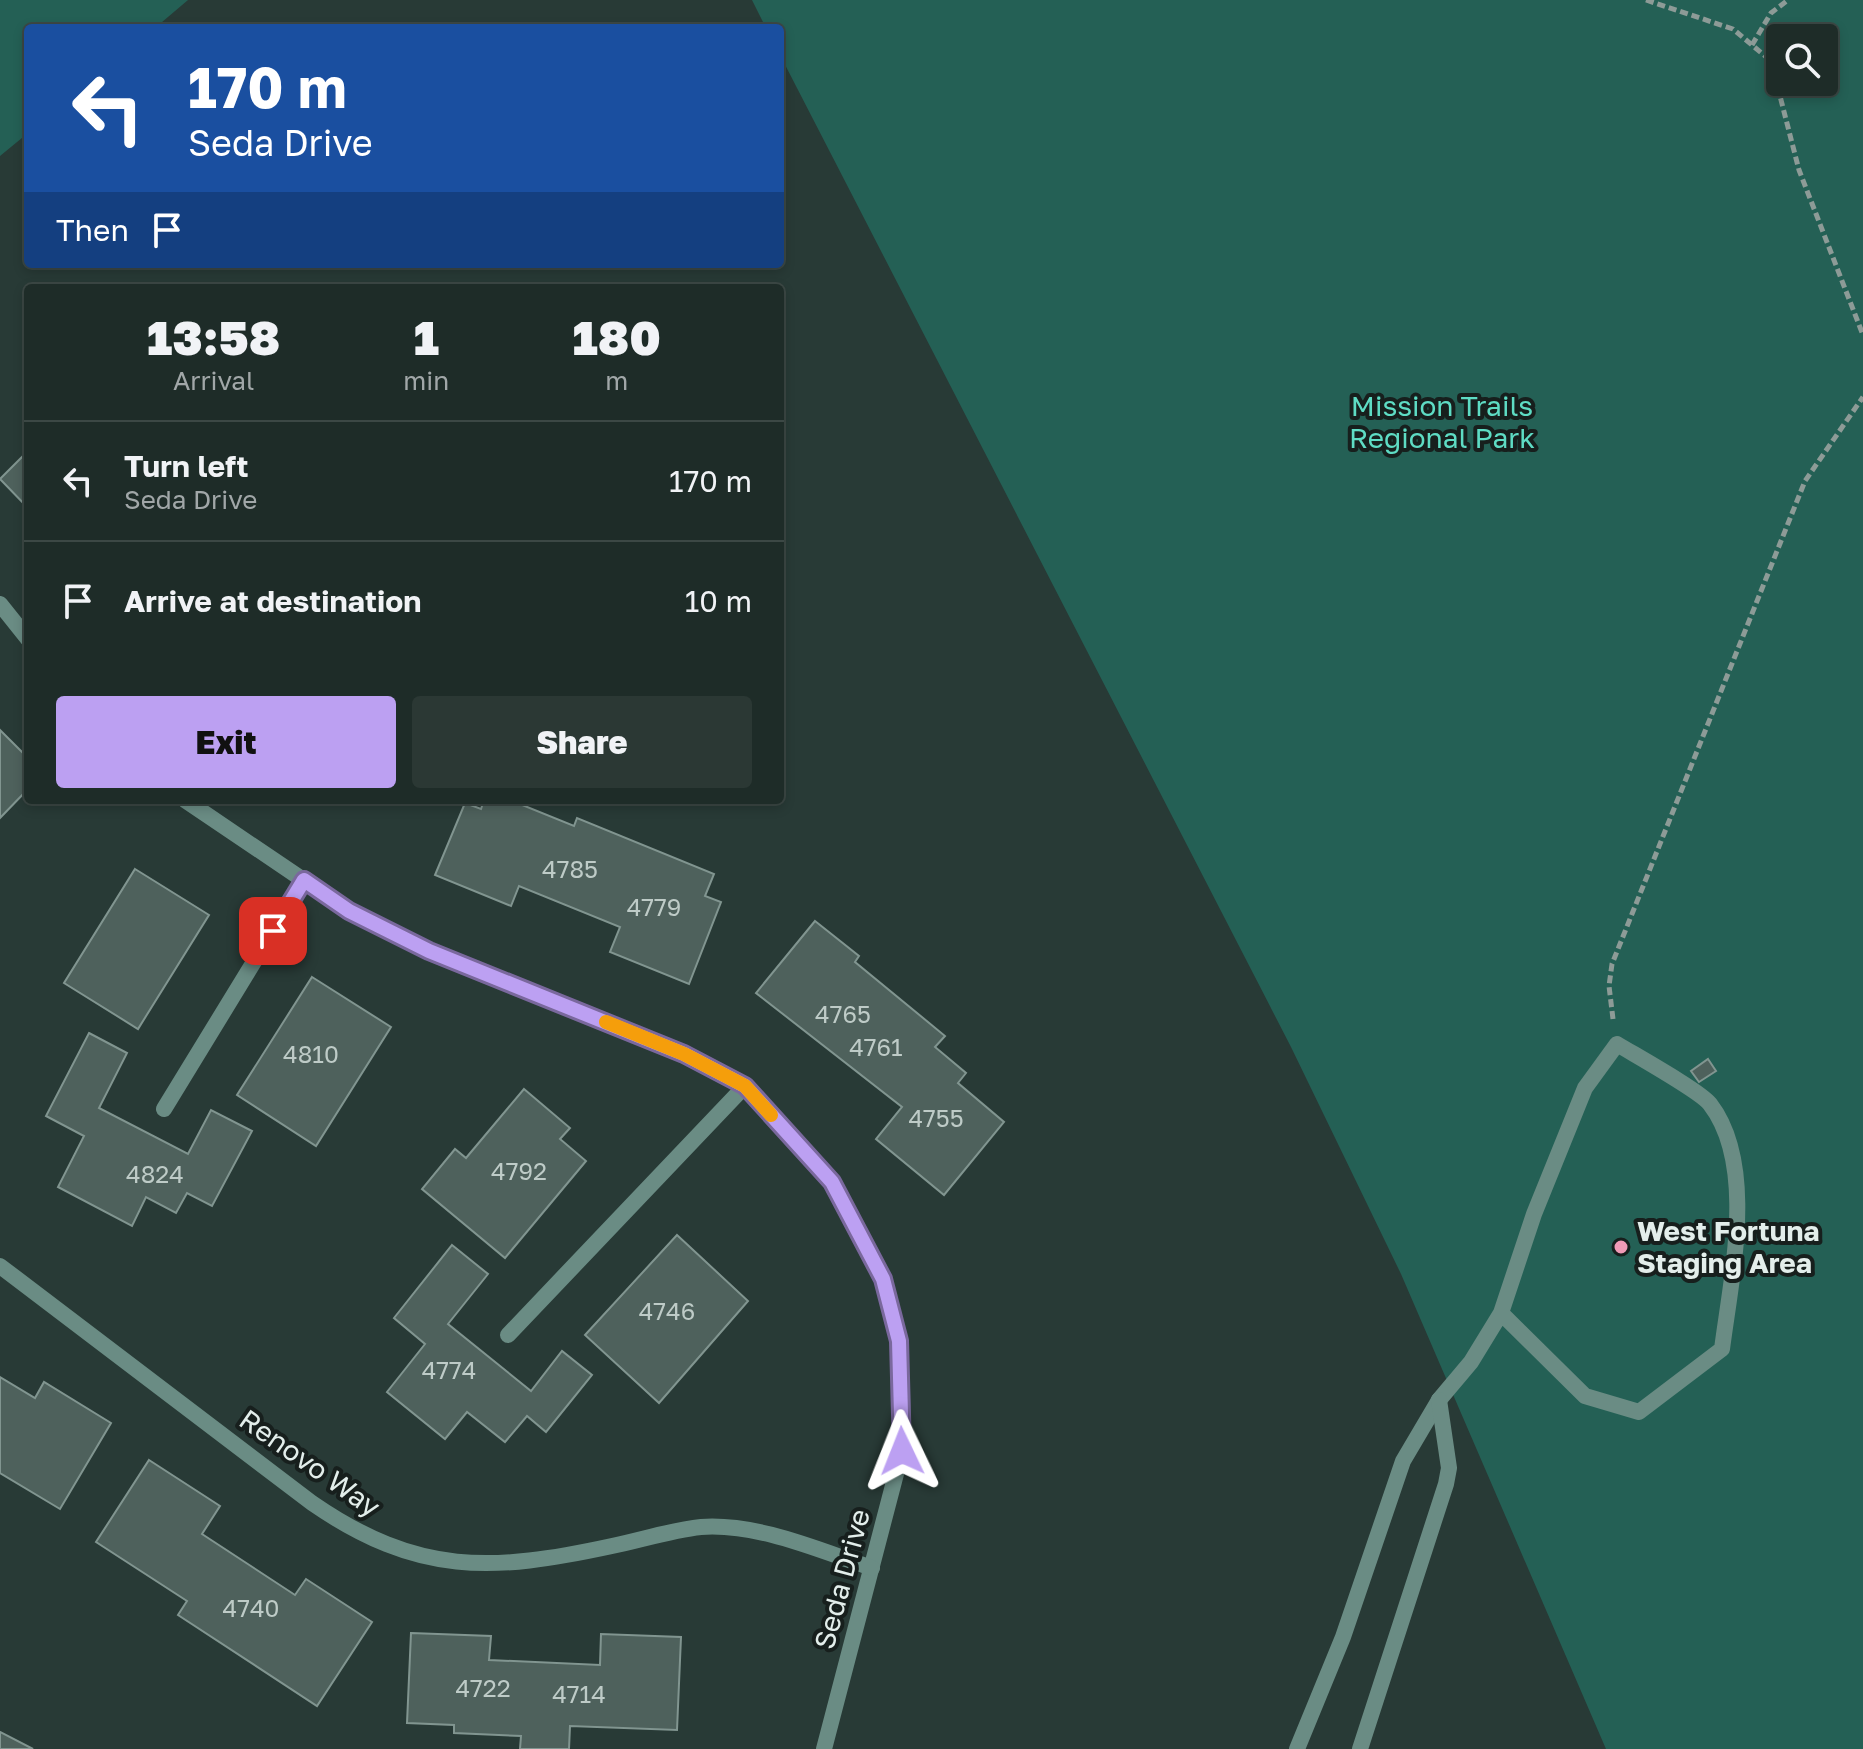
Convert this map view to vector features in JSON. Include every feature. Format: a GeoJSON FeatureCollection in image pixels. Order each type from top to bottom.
{"type":"FeatureCollection","features":[{"type":"Feature","properties":{"kind":"street"},"geometry":{"type":"LineString","coordinates":[[2,611],[24,635]]}},
{"type":"Feature","properties":{"kind":"street","name":"Seda Drive"},"geometry":{"type":"LineString","coordinates":[[191,804],[349,911],[429,951],[684,1054],[745,1086],[832,1182],[883,1279],[899,1341],[902,1451],[824,1749]]}},
{"type":"Feature","properties":{"kind":"street"},"geometry":{"type":"LineString","coordinates":[[164,1109],[304,880]]}},
{"type":"Feature","properties":{"kind":"street"},"geometry":{"type":"LineString","coordinates":[[1297,1749],[1343,1637],[1403,1461],[1439,1400],[1471,1362],[1501,1313],[1534,1214],[1585,1088],[1617,1044],[1709,1102],[1732,1152],[1737,1220],[1722,1349],[1639,1412],[1585,1396],[1501,1313]]}},
{"type":"Feature","properties":{"kind":"street"},"geometry":{"type":"LineString","coordinates":[[508,1335],[745,1086]]}},
{"type":"Feature","properties":{"kind":"street","name":"Renovo Way"},"geometry":{"type":"LineString","coordinates":[[0,1266],[312,1503],[343,1524],[413,1554],[450,1562],[514,1565],[702,1527],[771,1535],[872,1568]]}},
{"type":"Feature","properties":{"kind":"street"},"geometry":{"type":"LineString","coordinates":[[1360,1749],[1446,1484],[1449,1468],[1439,1400]]}},
{"type":"Feature","properties":{"kind":"path"},"geometry":{"type":"LineString","coordinates":[[1646,0],[1733,29],[1771,61],[1799,170],[1863,335]]}},
{"type":"Feature","properties":{"kind":"path"},"geometry":{"type":"LineString","coordinates":[[1752,45],[1771,13],[1788,0]]}},
{"type":"Feature","properties":{"kind":"path"},"geometry":{"type":"LineString","coordinates":[[1617,1044],[1609,986],[1612,964],[1805,481],[1863,397]]}},
{"type":"Feature","properties":{"kind":"green space"},"geometry":{"type":"Polygon","coordinates":[[[0,0],[188,0],[160,24],[24,24],[24,136],[0,156],[0,0]]]}},
{"type":"Feature","properties":{"kind":"green space","name":"Mission Trails Regional Park"},"geometry":{"type":"Polygon","coordinates":[[[752,0],[1863,0],[1863,1749],[1606,1749],[1401,1274],[1291,1047],[784,63],[784,24],[764,24],[752,0]]]}},
{"type":"Feature","properties":{"kind":"building"},"geometry":{"type":"Polygon","coordinates":[[[24,455],[24,504],[0,479],[24,455]]]}},
{"type":"Feature","properties":{"kind":"building"},"geometry":{"type":"Polygon","coordinates":[[[0,730],[24,754],[24,793],[0,818],[0,730]]]}},
{"type":"Feature","properties":{"kind":"building"},"geometry":{"type":"Polygon","coordinates":[[[465,804],[481,809],[483,804],[520,804],[574,826],[577,818],[714,874],[705,896],[721,902],[689,984],[610,952],[620,927],[519,886],[511,906],[435,875],[465,804]]]}},
{"type":"Feature","properties":{"kind":"building"},"geometry":{"type":"Polygon","coordinates":[[[135,869],[209,915],[138,1029],[64,983],[135,869]]]}},
{"type":"Feature","properties":{"kind":"building"},"geometry":{"type":"Polygon","coordinates":[[[815,921],[859,956],[855,962],[945,1036],[935,1047],[966,1073],[958,1083],[1004,1122],[944,1195],[876,1139],[902,1107],[756,993],[815,921]]]}},
{"type":"Feature","properties":{"kind":"building"},"geometry":{"type":"Polygon","coordinates":[[[312,977],[391,1027],[316,1146],[237,1095],[312,977]]]}},
{"type":"Feature","properties":{"kind":"building"},"geometry":{"type":"Polygon","coordinates":[[[89,1033],[127,1053],[99,1108],[188,1154],[211,1110],[252,1131],[212,1206],[187,1193],[176,1213],[146,1197],[132,1226],[58,1187],[84,1136],[46,1116],[89,1033]]]}},
{"type":"Feature","properties":{"kind":"building"},"geometry":{"type":"Polygon","coordinates":[[[1708,1059],[1716,1071],[1699,1082],[1691,1071],[1708,1059]]]}},
{"type":"Feature","properties":{"kind":"building"},"geometry":{"type":"Polygon","coordinates":[[[524,1089],[570,1128],[560,1139],[586,1161],[505,1258],[422,1189],[455,1149],[466,1158],[524,1089]]]}},
{"type":"Feature","properties":{"kind":"building"},"geometry":{"type":"Polygon","coordinates":[[[677,1235],[748,1301],[659,1403],[585,1335],[677,1235]]]}},
{"type":"Feature","properties":{"kind":"building"},"geometry":{"type":"Polygon","coordinates":[[[452,1245],[488,1274],[448,1324],[531,1391],[562,1351],[592,1375],[546,1432],[527,1416],[505,1442],[467,1412],[445,1439],[387,1392],[425,1344],[394,1318],[452,1245]]]}},
{"type":"Feature","properties":{"kind":"building"},"geometry":{"type":"Polygon","coordinates":[[[0,1377],[35,1398],[44,1382],[111,1423],[60,1509],[0,1473],[0,1377]]]}},
{"type":"Feature","properties":{"kind":"building"},"geometry":{"type":"Polygon","coordinates":[[[149,1460],[220,1506],[202,1534],[295,1595],[306,1579],[372,1622],[317,1706],[178,1615],[187,1601],[96,1542],[149,1460]]]}},
{"type":"Feature","properties":{"kind":"building"},"geometry":{"type":"Polygon","coordinates":[[[411,1633],[491,1636],[489,1660],[600,1665],[601,1634],[681,1637],[677,1730],[570,1726],[569,1749],[520,1749],[521,1736],[454,1733],[454,1725],[407,1723],[411,1633]]]}},
{"type":"Feature","properties":{"kind":"building"},"geometry":{"type":"Polygon","coordinates":[[[0,1732],[33,1749],[0,1749],[0,1732]]]}},
{"type":"Feature","properties":{"kind":"slow traffic"},"geometry":{"type":"LineString","coordinates":[[606,1022],[684,1054],[745,1086],[771,1115]]}},
{"type":"Feature","properties":{"kind":"place","name":"West Fortuna Staging Area"},"geometry":{"type":"Point","coordinates":[1621,1247]}},
{"type":"Feature","properties":{"kind":"route"},"geometry":{"type":"LineString","coordinates":[[273,931],[304,880],[349,911],[429,951],[684,1054],[745,1086],[832,1182],[883,1279],[899,1341],[902,1451]]}}]}
